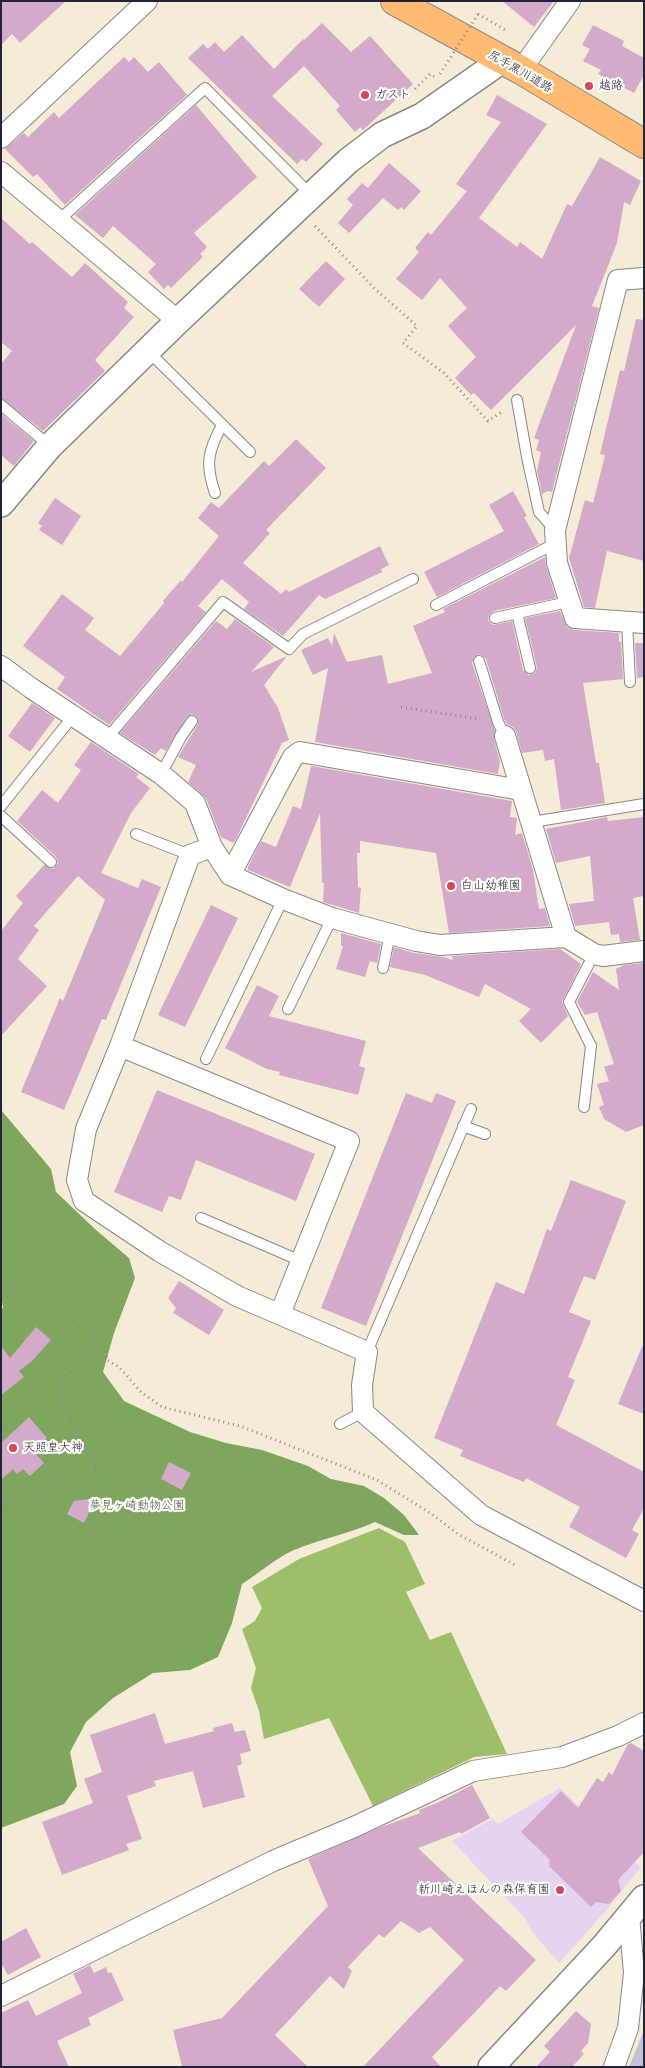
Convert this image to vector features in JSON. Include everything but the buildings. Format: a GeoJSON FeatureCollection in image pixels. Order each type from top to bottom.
{"type":"FeatureCollection","features":[{"type":"Feature","properties":{"kind":"main road","name":"尻手黒川道路"},"geometry":{"type":"LineString","coordinates":[[395,1],[644,144]]}},
{"type":"Feature","properties":{"kind":"street"},"geometry":{"type":"LineString","coordinates":[[1,138],[147,1]]}},
{"type":"Feature","properties":{"kind":"street"},"geometry":{"type":"LineString","coordinates":[[1,504],[50,446],[178,321],[348,161],[382,135],[422,116],[511,66],[570,1]]}},
{"type":"Feature","properties":{"kind":"street"},"geometry":{"type":"LineString","coordinates":[[1,172],[178,321]]}},
{"type":"Feature","properties":{"kind":"street"},"geometry":{"type":"LineString","coordinates":[[635,622],[574,618],[557,563],[556,536],[618,280],[644,278]]}},
{"type":"Feature","properties":{"kind":"street"},"geometry":{"type":"LineString","coordinates":[[1,666],[161,774],[195,804],[212,847],[230,875],[282,899],[332,918],[416,941],[440,945],[566,937],[594,954],[603,956],[644,951]]}},
{"type":"Feature","properties":{"kind":"street"},"geometry":{"type":"LineString","coordinates":[[502,729],[566,937]]}},
{"type":"Feature","properties":{"kind":"street"},"geometry":{"type":"LineString","coordinates":[[230,875],[293,757],[300,752],[520,790]]}},
{"type":"Feature","properties":{"kind":"street"},"geometry":{"type":"LineString","coordinates":[[212,847],[190,855],[120,1046],[86,1129],[77,1180],[84,1201],[159,1251],[237,1296],[367,1352],[362,1385],[363,1412],[481,1515],[644,1601]]}},
{"type":"Feature","properties":{"kind":"street"},"geometry":{"type":"LineString","coordinates":[[120,1046],[349,1141],[280,1314]]}},
{"type":"Feature","properties":{"kind":"street"},"geometry":{"type":"LineString","coordinates":[[1,1996],[273,1861],[354,1827],[473,1771],[562,1757],[618,1736],[644,1723]]}},
{"type":"Feature","properties":{"kind":"street"},"geometry":{"type":"LineString","coordinates":[[491,2067],[604,1946],[636,1907]]}},
{"type":"Feature","properties":{"kind":"street"},"geometry":{"type":"LineString","coordinates":[[614,2067],[628,2028],[634,1973],[636,1907]]}},
{"type":"Feature","properties":{"kind":"lane"},"geometry":{"type":"LineString","coordinates":[[58,221],[205,88],[304,202]]}},
{"type":"Feature","properties":{"kind":"lane"},"geometry":{"type":"LineString","coordinates":[[148,351],[250,452]]}},
{"type":"Feature","properties":{"kind":"lane"},"geometry":{"type":"LineString","coordinates":[[436,605],[556,536],[539,512],[527,458],[518,400]]}},
{"type":"Feature","properties":{"kind":"lane"},"geometry":{"type":"LineString","coordinates":[[1,405],[50,446]]}},
{"type":"Feature","properties":{"kind":"lane"},"geometry":{"type":"LineString","coordinates":[[215,493],[209,476],[208,463],[212,444],[222,425]]}},
{"type":"Feature","properties":{"kind":"lane"},"geometry":{"type":"LineString","coordinates":[[108,737],[223,602],[289,649],[303,634],[413,579]]}},
{"type":"Feature","properties":{"kind":"lane"},"geometry":{"type":"LineString","coordinates":[[495,618],[568,602]]}},
{"type":"Feature","properties":{"kind":"lane"},"geometry":{"type":"LineString","coordinates":[[517,613],[530,668]]}},
{"type":"Feature","properties":{"kind":"lane"},"geometry":{"type":"LineString","coordinates":[[630,682],[635,622]]}},
{"type":"Feature","properties":{"kind":"lane"},"geometry":{"type":"LineString","coordinates":[[479,661],[502,729]]}},
{"type":"Feature","properties":{"kind":"lane"},"geometry":{"type":"LineString","coordinates":[[1,806],[74,715]]}},
{"type":"Feature","properties":{"kind":"lane"},"geometry":{"type":"LineString","coordinates":[[161,774],[192,721]]}},
{"type":"Feature","properties":{"kind":"lane"},"geometry":{"type":"LineString","coordinates":[[532,822],[644,804]]}},
{"type":"Feature","properties":{"kind":"lane"},"geometry":{"type":"LineString","coordinates":[[1,816],[51,862]]}},
{"type":"Feature","properties":{"kind":"lane"},"geometry":{"type":"LineString","coordinates":[[136,834],[190,855]]}},
{"type":"Feature","properties":{"kind":"lane"},"geometry":{"type":"LineString","coordinates":[[206,1059],[282,899]]}},
{"type":"Feature","properties":{"kind":"lane"},"geometry":{"type":"LineString","coordinates":[[288,1009],[332,918]]}},
{"type":"Feature","properties":{"kind":"lane"},"geometry":{"type":"LineString","coordinates":[[383,968],[390,934]]}},
{"type":"Feature","properties":{"kind":"lane"},"geometry":{"type":"LineString","coordinates":[[584,1107],[591,1046],[569,1002],[594,954]]}},
{"type":"Feature","properties":{"kind":"lane"},"geometry":{"type":"LineString","coordinates":[[367,1352],[471,1109]]}},
{"type":"Feature","properties":{"kind":"lane"},"geometry":{"type":"LineString","coordinates":[[463,1126],[485,1134]]}},
{"type":"Feature","properties":{"kind":"lane"},"geometry":{"type":"LineString","coordinates":[[201,1218],[301,1261]]}},
{"type":"Feature","properties":{"kind":"lane"},"geometry":{"type":"LineString","coordinates":[[340,1424],[363,1412]]}},
{"type":"Feature","properties":{"kind":"path"},"geometry":{"type":"LineString","coordinates":[[440,74],[478,14],[510,32]]}},
{"type":"Feature","properties":{"kind":"path"},"geometry":{"type":"LineString","coordinates":[[304,202],[372,287],[417,326],[403,343],[444,373],[488,421],[518,400]]}},
{"type":"Feature","properties":{"kind":"path"},"geometry":{"type":"LineString","coordinates":[[401,707],[502,729]]}},
{"type":"Feature","properties":{"kind":"path"},"geometry":{"type":"LineString","coordinates":[[1,1298],[15,1292],[73,1322],[104,1348],[107,1360]]}},
{"type":"Feature","properties":{"kind":"path"},"geometry":{"type":"LineString","coordinates":[[1,1506],[97,1470],[56,1392],[62,1379],[83,1359],[94,1356],[120,1367],[141,1392],[162,1407],[240,1426],[377,1480],[433,1515],[458,1534],[515,1565]]}},
{"type":"Feature","properties":{"kind":"path"},"geometry":{"type":"LineString","coordinates":[[1,1421],[6,1427]]}},
{"type":"Feature","properties":{"kind":"shaded area","name":"新川崎えほんの森保育園"},"geometry":{"type":"Polygon","coordinates":[[[560,1788],[641,1867],[604,1913],[559,1963],[533,1933],[524,1917],[452,1841],[492,1819],[498,1824],[560,1788]]]}},
{"type":"Feature","properties":{"kind":"shaded area"},"geometry":{"type":"Polygon","coordinates":[[[644,2030],[644,2067],[629,2067],[644,2030]]]}},
{"type":"Feature","properties":{"kind":"green space","name":"夢見ヶ崎動物公園"},"geometry":{"type":"Polygon","coordinates":[[[1,1110],[51,1169],[56,1192],[129,1258],[135,1278],[114,1333],[103,1372],[124,1401],[190,1432],[226,1443],[262,1450],[308,1466],[331,1479],[364,1486],[384,1498],[404,1515],[419,1535],[404,1535],[375,1522],[294,1550],[242,1584],[232,1623],[218,1657],[190,1670],[153,1673],[113,1698],[86,1722],[70,1752],[77,1786],[64,1804],[1,1828],[1,1310],[3,1308],[1,1294],[1,1110]]]}},
{"type":"Feature","properties":{"kind":"green space"},"geometry":{"type":"Polygon","coordinates":[[[379,1528],[405,1542],[425,1584],[406,1592],[430,1640],[451,1632],[507,1754],[474,1757],[373,1806],[329,1718],[264,1739],[259,1711],[251,1688],[256,1668],[242,1629],[255,1621],[262,1608],[252,1587],[299,1559],[379,1528]]]}},
{"type":"Feature","properties":{"kind":"place","name":"越路"},"geometry":{"type":"Point","coordinates":[589,86]}},
{"type":"Feature","properties":{"kind":"place","name":"ガスト"},"geometry":{"type":"Point","coordinates":[365,95]}},
{"type":"Feature","properties":{"kind":"place","name":"白山幼稚園"},"geometry":{"type":"Point","coordinates":[451,886]}},
{"type":"Feature","properties":{"kind":"place","name":"天照皇大神"},"geometry":{"type":"Point","coordinates":[13,1448]}},
{"type":"Feature","properties":{"kind":"place","name":"新川崎えほんの森保育園"},"geometry":{"type":"Point","coordinates":[560,1890]}}]}
